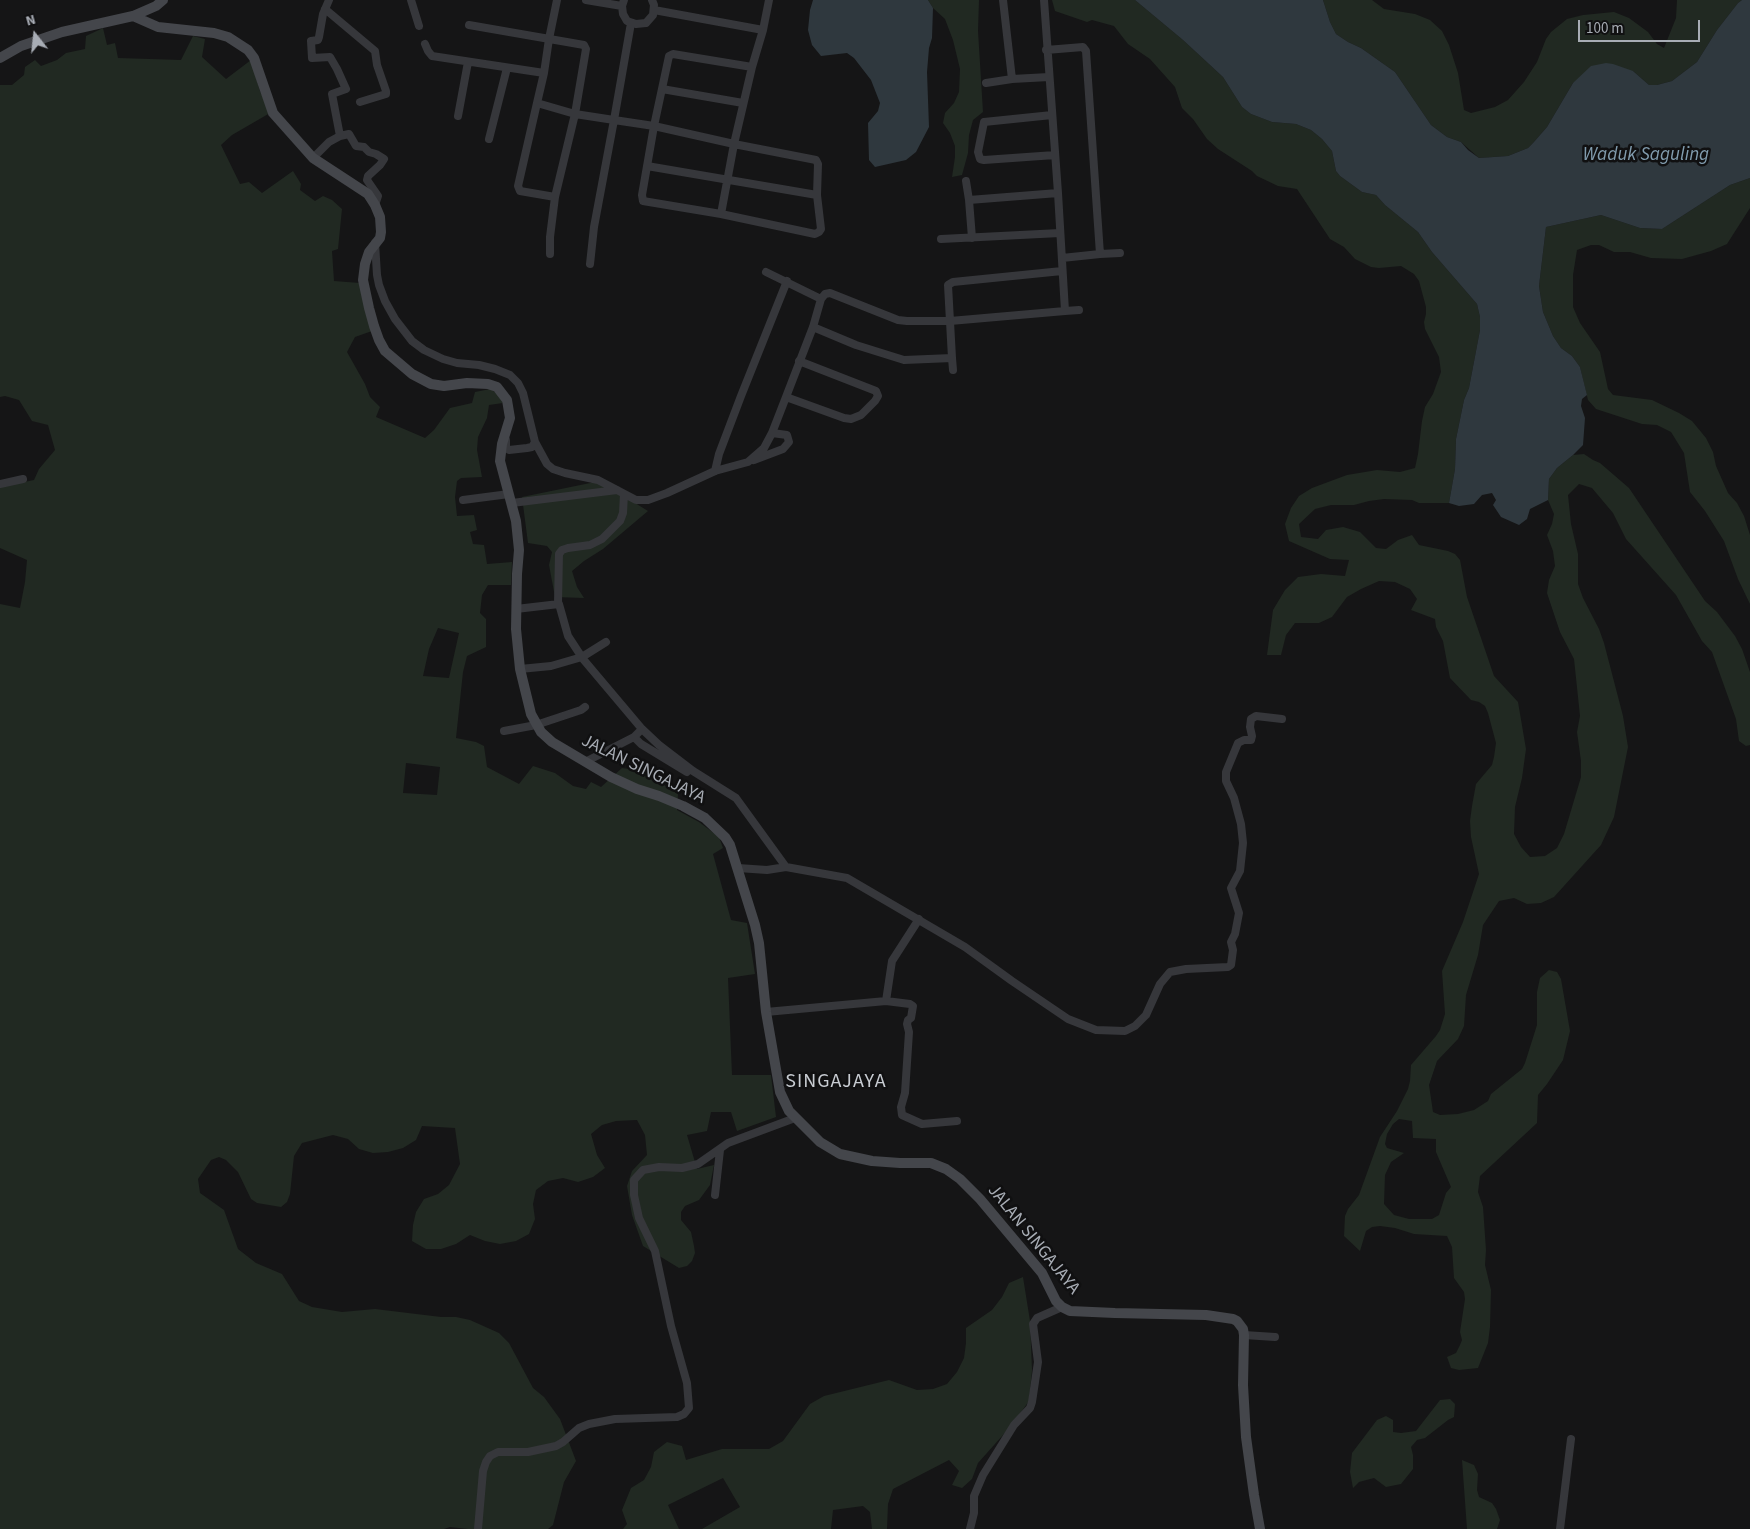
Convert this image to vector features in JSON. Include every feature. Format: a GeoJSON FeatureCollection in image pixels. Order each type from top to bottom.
{"type":"FeatureCollection","features":[{"type":"Feature","properties":{"kind":"street"},"geometry":{"type":"LineString","coordinates":[[0,58],[21,46],[62,32],[133,16],[156,6],[163,0]]}},
{"type":"Feature","properties":{"kind":"street"},"geometry":{"type":"LineString","coordinates":[[329,0],[325,9],[320,37],[318,40],[311,41],[312,58],[330,57],[344,84],[346,90],[332,94],[340,136]]}},
{"type":"Feature","properties":{"kind":"street"},"geometry":{"type":"LineString","coordinates":[[411,0],[419,26]]}},
{"type":"Feature","properties":{"kind":"street"},"geometry":{"type":"LineString","coordinates":[[555,197],[520,191],[518,189],[544,74],[557,0]]}},
{"type":"Feature","properties":{"kind":"street"},"geometry":{"type":"LineString","coordinates":[[586,0],[623,3],[624,18],[631,23],[641,24],[646,22],[652,15],[654,10],[652,0]]}},
{"type":"Feature","properties":{"kind":"street"},"geometry":{"type":"LineString","coordinates":[[721,214],[734,144],[769,0]]}},
{"type":"Feature","properties":{"kind":"street"},"geometry":{"type":"LineString","coordinates":[[1003,0],[1012,79]]}},
{"type":"Feature","properties":{"kind":"street"},"geometry":{"type":"LineString","coordinates":[[1044,0],[1065,311]]}},
{"type":"Feature","properties":{"kind":"street"},"geometry":{"type":"LineString","coordinates":[[325,9],[375,51],[377,65],[386,94],[360,102]]}},
{"type":"Feature","properties":{"kind":"street"},"geometry":{"type":"LineString","coordinates":[[654,10],[763,30]]}},
{"type":"Feature","properties":{"kind":"street","name":"JALAN SINGAJAYA"},"geometry":{"type":"LineString","coordinates":[[133,16],[158,27],[214,33],[228,37],[248,50],[254,58],[273,113],[313,158],[368,194],[375,205],[382,226],[380,238],[368,252],[363,280],[374,326],[385,351],[412,374],[431,384],[444,386],[479,383],[497,388],[507,400],[510,418],[500,452],[500,461],[510,498],[519,550],[516,629],[520,669],[531,714],[545,737],[585,762],[629,785],[667,799],[705,818],[726,837],[738,868],[759,944],[766,1012],[780,1092],[789,1111],[826,1146],[840,1154],[872,1161],[931,1163],[946,1169],[960,1179],[980,1199],[1042,1273],[1056,1301],[1070,1311],[1206,1315],[1233,1319],[1243,1329],[1244,1335]]}},
{"type":"Feature","properties":{"kind":"street"},"geometry":{"type":"LineString","coordinates":[[590,264],[594,227],[631,23]]}},
{"type":"Feature","properties":{"kind":"street"},"geometry":{"type":"LineString","coordinates":[[469,25],[580,43],[584,45],[586,50],[575,114],[555,197],[550,254]]}},
{"type":"Feature","properties":{"kind":"street"},"geometry":{"type":"LineString","coordinates":[[425,44],[432,56],[544,74]]}},
{"type":"Feature","properties":{"kind":"street"},"geometry":{"type":"LineString","coordinates":[[1046,50],[1082,47],[1086,51],[1100,254]]}},
{"type":"Feature","properties":{"kind":"street"},"geometry":{"type":"LineString","coordinates":[[537,103],[575,114],[654,126],[816,160],[818,164],[817,195],[821,229],[818,234],[721,214],[645,202],[642,195],[654,126],[668,58],[671,54],[752,67]]}},
{"type":"Feature","properties":{"kind":"street"},"geometry":{"type":"LineString","coordinates":[[458,116],[468,62]]}},
{"type":"Feature","properties":{"kind":"street"},"geometry":{"type":"LineString","coordinates":[[489,139],[508,68]]}},
{"type":"Feature","properties":{"kind":"street"},"geometry":{"type":"LineString","coordinates":[[986,83],[1012,79],[1049,78]]}},
{"type":"Feature","properties":{"kind":"street"},"geometry":{"type":"LineString","coordinates":[[662,89],[743,104]]}},
{"type":"Feature","properties":{"kind":"street"},"geometry":{"type":"LineString","coordinates":[[1052,116],[984,122],[978,152],[980,159],[984,160],[1055,155]]}},
{"type":"Feature","properties":{"kind":"street"},"geometry":{"type":"LineString","coordinates":[[313,158],[329,142],[349,134],[356,146],[364,147],[369,152],[384,159],[368,176],[367,180],[378,196],[375,205]]}},
{"type":"Feature","properties":{"kind":"street"},"geometry":{"type":"LineString","coordinates":[[647,166],[817,195]]}},
{"type":"Feature","properties":{"kind":"street"},"geometry":{"type":"LineString","coordinates":[[966,181],[972,238]]}},
{"type":"Feature","properties":{"kind":"street"},"geometry":{"type":"LineString","coordinates":[[969,200],[1058,193]]}},
{"type":"Feature","properties":{"kind":"street"},"geometry":{"type":"LineString","coordinates":[[941,239],[1060,233]]}},
{"type":"Feature","properties":{"kind":"street"},"geometry":{"type":"LineString","coordinates":[[375,243],[379,285],[395,319],[412,341],[424,350],[443,359],[457,363],[479,365],[510,375],[518,383],[523,393],[536,442],[547,464],[553,469],[598,480],[636,500],[648,500],[714,471],[748,462],[783,449],[789,442],[787,435],[772,433]]}},
{"type":"Feature","properties":{"kind":"street"},"geometry":{"type":"LineString","coordinates":[[1062,258],[1120,252]]}},
{"type":"Feature","properties":{"kind":"street"},"geometry":{"type":"LineString","coordinates":[[953,370],[947,287],[950,282],[1062,271]]}},
{"type":"Feature","properties":{"kind":"street"},"geometry":{"type":"LineString","coordinates":[[766,272],[821,299]]}},
{"type":"Feature","properties":{"kind":"street"},"geometry":{"type":"LineString","coordinates":[[714,471],[787,281]]}},
{"type":"Feature","properties":{"kind":"street"},"geometry":{"type":"LineString","coordinates":[[748,462],[764,448],[772,433],[813,327],[821,299],[825,294],[828,293],[898,320],[950,322],[1080,310]]}},
{"type":"Feature","properties":{"kind":"street"},"geometry":{"type":"LineString","coordinates":[[813,327],[856,345],[904,360],[952,358]]}},
{"type":"Feature","properties":{"kind":"street"},"geometry":{"type":"LineString","coordinates":[[786,397],[844,418],[852,419],[865,410],[878,396],[876,391],[799,361]]}},
{"type":"Feature","properties":{"kind":"street"},"geometry":{"type":"LineString","coordinates":[[506,435],[506,448],[509,450],[527,448],[536,442]]}},
{"type":"Feature","properties":{"kind":"street"},"geometry":{"type":"LineString","coordinates":[[0,484],[23,479]]}},
{"type":"Feature","properties":{"kind":"street"},"geometry":{"type":"LineString","coordinates":[[463,500],[621,492]]}},
{"type":"Feature","properties":{"kind":"street"},"geometry":{"type":"LineString","coordinates":[[621,492],[624,513],[620,521],[602,539],[590,544],[562,550],[559,554],[558,603],[568,636],[582,657],[642,729],[659,745],[693,770],[736,798],[786,867]]}},
{"type":"Feature","properties":{"kind":"street"},"geometry":{"type":"LineString","coordinates":[[516,608],[558,603]]}},
{"type":"Feature","properties":{"kind":"street"},"geometry":{"type":"LineString","coordinates":[[520,669],[551,666],[582,657],[606,642]]}},
{"type":"Feature","properties":{"kind":"street"},"geometry":{"type":"LineString","coordinates":[[504,731],[536,725],[585,707]]}},
{"type":"Feature","properties":{"kind":"street"},"geometry":{"type":"LineString","coordinates":[[738,868],[767,870],[786,867],[847,878],[965,946],[1012,982],[1068,1019],[1096,1030],[1131,1029],[1146,1015],[1160,984],[1170,972],[1231,966],[1233,950],[1231,942],[1235,934],[1238,913],[1231,888],[1240,871],[1243,843],[1241,824],[1234,798],[1226,781],[1226,772],[1238,744],[1244,740],[1251,740],[1251,719],[1256,716],[1282,719]]}},
{"type":"Feature","properties":{"kind":"street"},"geometry":{"type":"LineString","coordinates":[[585,762],[634,737],[642,729]]}},
{"type":"Feature","properties":{"kind":"street"},"geometry":{"type":"LineString","coordinates":[[634,737],[641,744],[687,772]]}},
{"type":"Feature","properties":{"kind":"street"},"geometry":{"type":"LineString","coordinates":[[886,1001],[892,961],[919,919]]}},
{"type":"Feature","properties":{"kind":"street"},"geometry":{"type":"LineString","coordinates":[[766,1012],[886,1001],[907,1003],[913,1006],[911,1018],[907,1024],[909,1032],[901,1107],[902,1115],[922,1124],[957,1121]]}},
{"type":"Feature","properties":{"kind":"street"},"geometry":{"type":"LineString","coordinates":[[478,1529],[483,1471],[490,1456],[498,1452],[528,1452],[551,1447],[563,1442],[579,1428],[589,1424],[615,1419],[677,1417],[684,1414],[689,1408],[687,1383],[671,1326],[655,1251],[639,1218],[634,1195],[634,1180],[643,1170],[659,1167],[682,1168],[698,1164],[728,1143],[795,1118]]}},
{"type":"Feature","properties":{"kind":"street"},"geometry":{"type":"LineString","coordinates":[[714,1195],[720,1150]]}},
{"type":"Feature","properties":{"kind":"street"},"geometry":{"type":"LineString","coordinates":[[970,1529],[974,1513],[974,1496],[983,1475],[1014,1425],[1030,1408],[1032,1402],[1038,1362],[1033,1324],[1037,1318],[1062,1307]]}},
{"type":"Feature","properties":{"kind":"street"},"geometry":{"type":"LineString","coordinates":[[1260,1529],[1246,1437],[1243,1385],[1244,1335],[1275,1338]]}},
{"type":"Feature","properties":{"kind":"street"},"geometry":{"type":"LineString","coordinates":[[1560,1529],[1571,1439]]}},
{"type":"Feature","properties":{"kind":"shaded area"},"geometry":{"type":"Polygon","coordinates":[[[928,0],[979,0],[978,31],[983,112],[973,120],[969,135],[968,153],[962,175],[952,177],[955,146],[950,133],[943,123],[945,113],[954,103],[959,92],[960,69],[953,40],[945,19],[933,8],[928,0]]]}},
{"type":"Feature","properties":{"kind":"shaded area"},"geometry":{"type":"Polygon","coordinates":[[[1052,0],[1135,0],[1183,40],[1223,77],[1242,107],[1251,114],[1272,122],[1296,124],[1311,130],[1322,139],[1332,151],[1336,171],[1340,176],[1362,192],[1376,195],[1385,205],[1418,232],[1432,252],[1477,304],[1480,330],[1469,388],[1464,400],[1456,439],[1455,469],[1449,503],[1419,503],[1412,500],[1384,499],[1354,505],[1331,505],[1315,509],[1299,524],[1301,537],[1318,539],[1326,530],[1343,527],[1360,532],[1376,548],[1386,549],[1398,540],[1412,535],[1419,545],[1448,551],[1455,554],[1460,560],[1467,597],[1494,676],[1518,702],[1526,749],[1515,807],[1514,834],[1521,847],[1530,857],[1545,856],[1557,848],[1564,834],[1581,777],[1577,732],[1580,716],[1574,659],[1560,632],[1547,593],[1549,580],[1555,566],[1553,551],[1547,535],[1554,514],[1548,500],[1549,479],[1557,468],[1573,455],[1584,454],[1600,463],[1629,488],[1705,601],[1717,612],[1735,636],[1750,672],[1750,745],[1746,746],[1739,741],[1736,719],[1712,652],[1702,641],[1676,595],[1626,539],[1613,513],[1592,488],[1579,484],[1568,495],[1571,524],[1578,554],[1578,584],[1604,643],[1623,716],[1628,747],[1614,817],[1601,845],[1554,897],[1541,903],[1527,904],[1514,898],[1499,901],[1483,925],[1478,955],[1466,995],[1464,1026],[1458,1039],[1437,1061],[1429,1085],[1433,1112],[1440,1115],[1458,1114],[1474,1110],[1488,1101],[1491,1094],[1522,1069],[1537,1025],[1537,992],[1540,978],[1549,970],[1557,972],[1561,979],[1570,1031],[1563,1060],[1538,1095],[1537,1123],[1480,1176],[1478,1192],[1483,1207],[1486,1250],[1485,1265],[1491,1290],[1488,1343],[1478,1368],[1459,1370],[1451,1368],[1447,1357],[1456,1353],[1462,1340],[1460,1332],[1465,1299],[1464,1292],[1454,1278],[1452,1247],[1447,1236],[1414,1234],[1380,1226],[1372,1227],[1366,1231],[1360,1251],[1344,1236],[1345,1216],[1359,1195],[1380,1137],[1397,1111],[1408,1089],[1411,1065],[1440,1030],[1445,1014],[1442,971],[1463,922],[1479,874],[1471,837],[1470,821],[1476,784],[1492,765],[1494,757],[1496,743],[1488,713],[1485,706],[1471,700],[1450,678],[1443,641],[1436,627],[1435,619],[1411,610],[1417,599],[1410,589],[1395,582],[1379,581],[1361,589],[1347,597],[1332,617],[1319,623],[1295,623],[1286,635],[1281,655],[1267,655],[1273,610],[1285,590],[1298,577],[1321,574],[1345,576],[1349,560],[1330,559],[1289,541],[1285,524],[1291,508],[1299,496],[1312,488],[1347,475],[1377,470],[1400,472],[1415,468],[1425,407],[1433,394],[1441,372],[1439,357],[1425,329],[1426,307],[1419,281],[1414,274],[1401,266],[1371,267],[1355,259],[1344,247],[1330,239],[1297,189],[1278,186],[1257,176],[1218,149],[1207,139],[1193,119],[1182,108],[1175,87],[1150,59],[1128,44],[1114,26],[1092,20],[1087,22],[1055,11],[1052,0]],[[1399,1119],[1393,1124],[1387,1134],[1385,1144],[1387,1148],[1404,1153],[1391,1162],[1385,1175],[1384,1204],[1394,1215],[1409,1219],[1432,1219],[1439,1215],[1446,1193],[1451,1187],[1436,1152],[1436,1139],[1413,1138],[1412,1121],[1399,1119]]]}},
{"type":"Feature","properties":{"kind":"shaded area"},"geometry":{"type":"Polygon","coordinates":[[[1323,0],[1372,0],[1384,9],[1415,14],[1430,20],[1442,31],[1449,45],[1458,73],[1464,110],[1471,113],[1495,107],[1508,100],[1524,82],[1537,62],[1546,39],[1551,32],[1567,19],[1583,15],[1614,12],[1629,18],[1648,32],[1657,44],[1664,48],[1676,18],[1677,0],[1742,0],[1717,30],[1697,62],[1672,81],[1649,85],[1633,71],[1573,83],[1547,127],[1528,148],[1508,156],[1479,158],[1461,142],[1447,137],[1431,125],[1395,72],[1361,48],[1336,34],[1323,0]]]}},
{"type":"Feature","properties":{"kind":"shaded area"},"geometry":{"type":"Polygon","coordinates":[[[103,28],[107,45],[115,43],[118,58],[181,60],[193,36],[205,39],[202,57],[226,79],[251,60],[260,91],[270,113],[232,135],[221,145],[240,184],[249,182],[262,193],[293,171],[301,184],[300,190],[315,201],[323,196],[332,200],[342,209],[338,249],[332,251],[334,281],[360,283],[372,331],[355,337],[347,352],[370,397],[380,407],[376,417],[425,438],[434,430],[450,408],[472,403],[475,392],[490,389],[500,395],[503,403],[489,405],[487,418],[478,437],[477,450],[482,477],[461,478],[457,481],[455,497],[457,516],[474,515],[477,530],[470,532],[473,544],[484,545],[487,564],[512,562],[511,585],[488,585],[482,595],[480,613],[486,619],[486,647],[467,656],[463,672],[456,738],[476,742],[484,746],[487,767],[519,784],[533,766],[555,773],[573,786],[586,789],[591,782],[601,787],[622,768],[642,771],[678,794],[677,810],[699,822],[719,837],[723,848],[713,854],[731,920],[747,923],[755,974],[728,978],[732,1075],[771,1075],[776,1117],[737,1131],[731,1112],[711,1112],[707,1131],[687,1135],[697,1169],[714,1165],[710,1185],[699,1200],[685,1206],[681,1212],[681,1220],[691,1232],[695,1253],[692,1261],[687,1266],[679,1268],[643,1246],[632,1215],[627,1186],[632,1171],[647,1155],[645,1135],[637,1120],[616,1121],[602,1125],[591,1134],[597,1155],[605,1168],[593,1177],[578,1182],[563,1178],[548,1181],[536,1190],[533,1204],[535,1219],[529,1234],[516,1241],[500,1244],[470,1235],[456,1244],[441,1249],[426,1249],[412,1241],[416,1212],[424,1199],[438,1194],[449,1185],[460,1164],[455,1128],[422,1126],[416,1140],[403,1148],[388,1152],[373,1153],[359,1149],[348,1139],[333,1135],[302,1143],[294,1156],[290,1194],[287,1202],[281,1207],[257,1203],[251,1199],[238,1172],[226,1160],[219,1157],[211,1160],[198,1179],[200,1193],[224,1210],[238,1249],[256,1263],[282,1274],[299,1301],[312,1307],[342,1312],[375,1309],[456,1317],[470,1320],[499,1333],[509,1343],[533,1388],[544,1397],[560,1419],[576,1461],[564,1482],[553,1525],[548,1529],[468,1529],[450,1527],[444,1529],[0,1529],[0,604],[20,608],[27,560],[0,548],[0,487],[34,480],[39,469],[55,450],[48,425],[32,421],[19,400],[5,396],[0,397],[0,85],[12,85],[24,75],[25,67],[35,60],[41,66],[57,60],[66,53],[85,49],[86,36],[103,28]],[[438,628],[429,649],[423,676],[449,678],[459,633],[438,628]],[[406,763],[403,793],[437,795],[440,767],[406,763]]]}},
{"type":"Feature","properties":{"kind":"shaded area"},"geometry":{"type":"Polygon","coordinates":[[[1750,178],[1750,208],[1727,244],[1711,251],[1682,259],[1651,258],[1630,252],[1614,252],[1599,245],[1591,245],[1577,250],[1573,275],[1573,307],[1580,323],[1600,352],[1608,389],[1613,395],[1652,400],[1692,421],[1706,438],[1728,493],[1737,503],[1744,516],[1750,535],[1750,604],[1738,579],[1724,541],[1690,492],[1684,453],[1671,432],[1657,425],[1642,424],[1596,409],[1588,400],[1580,367],[1572,356],[1561,348],[1553,336],[1543,312],[1539,286],[1546,227],[1601,215],[1640,228],[1662,229],[1730,185],[1750,178]]]}},
{"type":"Feature","properties":{"kind":"shaded area"},"geometry":{"type":"Polygon","coordinates":[[[595,482],[619,493],[648,511],[603,549],[572,571],[577,587],[584,598],[555,597],[549,565],[552,552],[547,546],[528,543],[522,497],[595,482]]]}},
{"type":"Feature","properties":{"kind":"shaded area"},"geometry":{"type":"Polygon","coordinates":[[[1023,1277],[1030,1321],[1032,1370],[1029,1401],[1011,1426],[978,1463],[972,1479],[962,1488],[952,1485],[959,1471],[949,1460],[893,1489],[888,1504],[887,1529],[872,1529],[870,1512],[863,1506],[833,1510],[831,1529],[702,1529],[740,1507],[723,1478],[668,1505],[679,1529],[623,1529],[627,1524],[622,1510],[631,1488],[644,1480],[651,1467],[654,1452],[667,1442],[682,1446],[686,1460],[722,1449],[769,1449],[783,1441],[810,1404],[824,1396],[889,1380],[917,1390],[933,1389],[947,1384],[957,1372],[964,1358],[966,1328],[992,1310],[1002,1297],[1009,1283],[1023,1277]]]}},
{"type":"Feature","properties":{"kind":"shaded area"},"geometry":{"type":"Polygon","coordinates":[[[1450,1399],[1455,1404],[1454,1417],[1425,1438],[1417,1440],[1411,1447],[1413,1469],[1401,1484],[1386,1487],[1374,1478],[1359,1482],[1353,1488],[1350,1472],[1352,1453],[1377,1420],[1386,1416],[1393,1420],[1393,1432],[1416,1431],[1440,1400],[1450,1399]]]}},
{"type":"Feature","properties":{"kind":"shaded area"},"geometry":{"type":"Polygon","coordinates":[[[1462,1460],[1474,1465],[1478,1474],[1477,1490],[1479,1497],[1492,1503],[1496,1509],[1500,1520],[1497,1529],[1467,1529],[1462,1460]]]}},
{"type":"Feature","properties":{"kind":"water"},"geometry":{"type":"Polygon","coordinates":[[[813,0],[928,0],[933,8],[932,38],[929,48],[927,72],[929,127],[916,152],[906,160],[875,167],[869,160],[868,123],[878,111],[880,103],[871,80],[854,58],[847,53],[821,56],[812,45],[808,30],[813,0]]]}},
{"type":"Feature","properties":{"kind":"water","name":"Waduk Saguling"},"geometry":{"type":"Polygon","coordinates":[[[1135,0],[1323,0],[1336,34],[1361,48],[1395,72],[1431,125],[1447,137],[1461,142],[1479,158],[1508,156],[1528,148],[1547,127],[1573,83],[1591,66],[1606,63],[1613,64],[1633,71],[1649,85],[1672,81],[1697,62],[1717,30],[1738,3],[1742,0],[1750,0],[1750,178],[1730,185],[1662,229],[1640,228],[1601,215],[1546,227],[1539,286],[1543,312],[1553,336],[1561,348],[1572,356],[1580,367],[1587,395],[1582,399],[1581,406],[1585,418],[1583,445],[1557,468],[1549,479],[1548,500],[1530,509],[1527,519],[1519,525],[1501,517],[1493,505],[1496,500],[1492,493],[1482,495],[1474,504],[1459,506],[1449,503],[1455,469],[1456,439],[1464,400],[1469,388],[1480,330],[1477,304],[1432,252],[1418,232],[1385,205],[1376,195],[1362,192],[1340,176],[1336,171],[1332,151],[1322,139],[1311,130],[1296,124],[1272,122],[1251,114],[1242,107],[1223,77],[1183,40],[1135,0]]]}},
{"type":"Feature","properties":{"kind":"district","name":"SINGAJAYA"},"geometry":{"type":"Point","coordinates":[836,1083]}}]}
